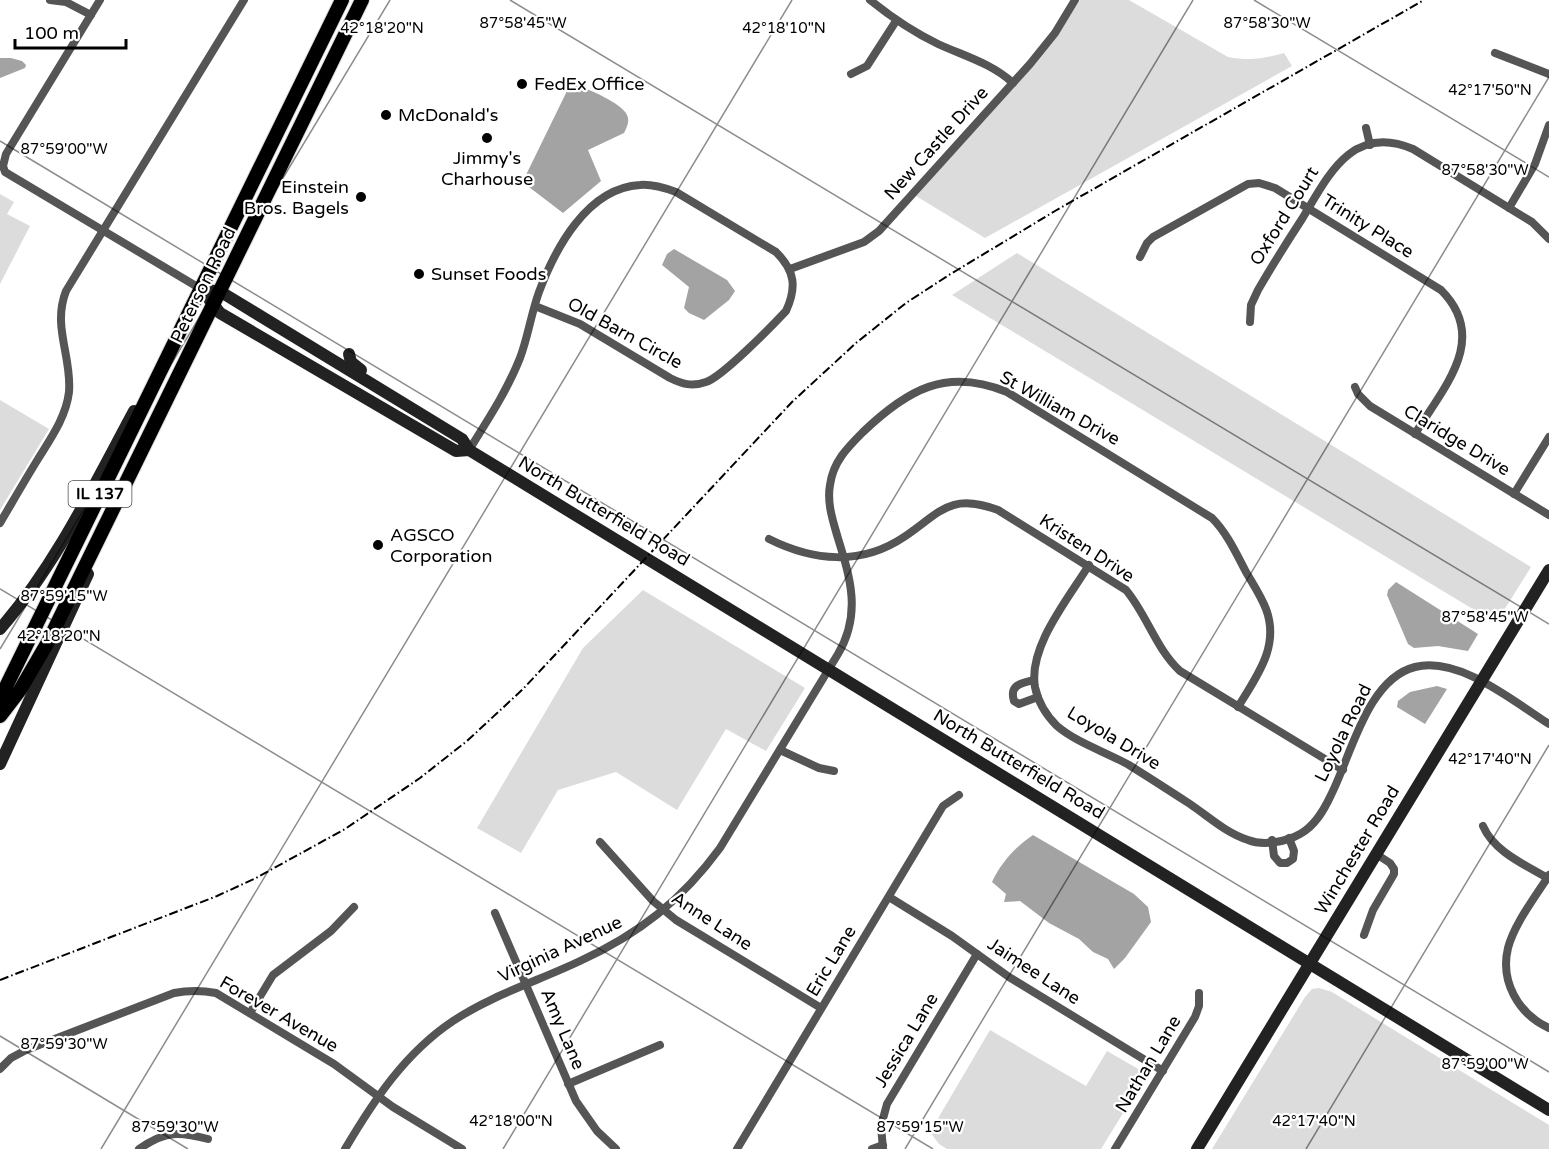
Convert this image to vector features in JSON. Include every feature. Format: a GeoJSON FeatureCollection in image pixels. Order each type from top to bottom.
{"type":"FeatureCollection","features":[{"type":"Feature","properties":{"kind":"main road","name":"Peterson Road"},"geometry":{"type":"LineString","coordinates":[[0,699],[342,0]]}},
{"type":"Feature","properties":{"kind":"main road","name":"Peterson Road"},"geometry":{"type":"LineString","coordinates":[[0,716],[20,690],[48,642],[362,0]]}},
{"type":"Feature","properties":{"kind":"main road","name":"North Butterfield Road"},"geometry":{"type":"LineString","coordinates":[[201,288],[220,292],[336,362],[462,439],[469,450],[1549,1110]]}},
{"type":"Feature","properties":{"kind":"main road","name":"North Butterfield Road"},"geometry":{"type":"LineString","coordinates":[[201,288],[220,313],[456,451],[469,450]]}},
{"type":"Feature","properties":{"kind":"main road","name":"Peterson Road"},"geometry":{"type":"LineString","coordinates":[[0,629],[23,600],[69,531],[134,411],[169,353]]}},
{"type":"Feature","properties":{"kind":"main road"},"geometry":{"type":"LineString","coordinates":[[349,354],[351,362],[357,368],[410,403],[417,412]]}},
{"type":"Feature","properties":{"kind":"main road"},"geometry":{"type":"LineString","coordinates":[[336,362],[349,389]]}},
{"type":"Feature","properties":{"kind":"main road","name":"Peterson Road"},"geometry":{"type":"LineString","coordinates":[[0,764],[98,553],[154,424]]}},
{"type":"Feature","properties":{"kind":"main road","name":"Winchester Road"},"geometry":{"type":"LineString","coordinates":[[1197,1149],[1549,570]]}},
{"type":"Feature","properties":{"kind":"street"},"geometry":{"type":"LineString","coordinates":[[50,0],[66,2],[91,15],[100,0]]}},
{"type":"Feature","properties":{"kind":"street"},"geometry":{"type":"LineString","coordinates":[[0,523],[55,431],[66,407],[69,382],[60,311],[66,291],[244,0]]}},
{"type":"Feature","properties":{"kind":"street"},"geometry":{"type":"LineString","coordinates":[[870,0],[896,21],[936,43],[988,65],[1013,83]]}},
{"type":"Feature","properties":{"kind":"street","name":"New Castle Drive"},"geometry":{"type":"LineString","coordinates":[[790,269],[864,242],[879,231],[1013,83],[1055,33],[1075,0]]}},
{"type":"Feature","properties":{"kind":"street","name":"North Butterfield Road"},"geometry":{"type":"LineString","coordinates":[[91,15],[4,160],[5,172],[201,288]]}},
{"type":"Feature","properties":{"kind":"street"},"geometry":{"type":"LineString","coordinates":[[851,74],[867,66],[896,21]]}},
{"type":"Feature","properties":{"kind":"street"},"geometry":{"type":"LineString","coordinates":[[1495,53],[1549,74]]}},
{"type":"Feature","properties":{"kind":"street"},"geometry":{"type":"LineString","coordinates":[[1509,208],[1535,164],[1549,125]]}},
{"type":"Feature","properties":{"kind":"street"},"geometry":{"type":"LineString","coordinates":[[1365,128],[1370,145],[1392,142],[1413,148],[1532,222],[1549,240]]}},
{"type":"Feature","properties":{"kind":"street","name":"Oxford Court"},"geometry":{"type":"LineString","coordinates":[[1250,322],[1251,305],[1258,290],[1336,165],[1351,152],[1370,145]]}},
{"type":"Feature","properties":{"kind":"street","name":"Trinity Place"},"geometry":{"type":"LineString","coordinates":[[1140,257],[1153,237],[1248,184],[1259,183],[1275,188],[1441,290],[1458,311],[1462,321],[1464,339],[1459,362],[1415,434]]}},
{"type":"Feature","properties":{"kind":"street"},"geometry":{"type":"LineString","coordinates":[[469,450],[509,382],[520,358],[535,306],[552,260],[588,210],[601,199],[620,190],[640,185],[676,192],[776,252],[790,269]]}},
{"type":"Feature","properties":{"kind":"street","name":"Old Barn Circle"},"geometry":{"type":"LineString","coordinates":[[535,306],[580,324],[670,378],[693,385],[714,379],[786,311],[793,289],[790,269]]}},
{"type":"Feature","properties":{"kind":"street","name":"St William Drive"},"geometry":{"type":"LineString","coordinates":[[829,669],[851,627],[852,583],[829,503],[832,473],[847,448],[884,412],[900,400],[916,391],[932,386],[955,382],[978,383],[1007,392],[1200,509],[1221,526],[1265,608],[1270,623],[1271,639],[1266,658],[1238,707]]}},
{"type":"Feature","properties":{"kind":"street","name":"Claridge Drive"},"geometry":{"type":"LineString","coordinates":[[1355,387],[1358,394],[1370,406],[1549,515]]}},
{"type":"Feature","properties":{"kind":"street"},"geometry":{"type":"LineString","coordinates":[[1514,494],[1549,437]]}},
{"type":"Feature","properties":{"kind":"street","name":"Kristen Drive"},"geometry":{"type":"LineString","coordinates":[[769,539],[809,555],[823,557],[867,554],[904,537],[946,507],[974,503],[998,510],[1126,590],[1136,601],[1172,663],[1180,671],[1342,770]]}},
{"type":"Feature","properties":{"kind":"street","name":"Loyola Drive"},"geometry":{"type":"LineString","coordinates":[[1089,565],[1044,638],[1035,660],[1034,680],[1038,697],[1050,719],[1065,731],[1159,784],[1232,834],[1249,841],[1266,843],[1280,840]]}},
{"type":"Feature","properties":{"kind":"street","name":"Loyola Road"},"geometry":{"type":"LineString","coordinates":[[1280,840],[1306,830],[1320,815],[1374,698],[1390,680],[1402,672],[1421,666],[1441,665],[1464,672],[1549,724]]}},
{"type":"Feature","properties":{"kind":"street","name":"Virginia Avenue"},"geometry":{"type":"LineString","coordinates":[[345,1149],[378,1096],[408,1059],[452,1022],[482,1004],[581,961],[627,937],[663,910],[693,882],[720,848],[829,669]]}},
{"type":"Feature","properties":{"kind":"street"},"geometry":{"type":"LineString","coordinates":[[1034,680],[1018,684],[1013,688],[1012,694],[1014,701],[1019,704],[1038,697]]}},
{"type":"Feature","properties":{"kind":"street"},"geometry":{"type":"LineString","coordinates":[[780,750],[819,768],[834,771]]}},
{"type":"Feature","properties":{"kind":"street","name":"Eric Lane"},"geometry":{"type":"LineString","coordinates":[[737,1149],[943,806],[958,795]]}},
{"type":"Feature","properties":{"kind":"street"},"geometry":{"type":"LineString","coordinates":[[1483,826],[1490,840],[1501,849],[1548,877],[1513,934],[1506,961],[1510,988],[1519,1005],[1549,1028]]}},
{"type":"Feature","properties":{"kind":"street","name":"Anne Lane"},"geometry":{"type":"LineString","coordinates":[[600,842],[663,910],[676,920],[821,1008]]}},
{"type":"Feature","properties":{"kind":"street"},"geometry":{"type":"LineString","coordinates":[[1364,935],[1370,916],[1394,874],[1390,863],[1376,854]]}},
{"type":"Feature","properties":{"kind":"street","name":"Jaimee Lane"},"geometry":{"type":"LineString","coordinates":[[888,897],[952,936],[1009,977],[1163,1071]]}},
{"type":"Feature","properties":{"kind":"street"},"geometry":{"type":"LineString","coordinates":[[250,1013],[273,975],[331,930],[354,907]]}},
{"type":"Feature","properties":{"kind":"street","name":"Amy Lane"},"geometry":{"type":"LineString","coordinates":[[495,913],[568,1084],[587,1117],[613,1148]]}},
{"type":"Feature","properties":{"kind":"street","name":"Jessica Lane"},"geometry":{"type":"LineString","coordinates":[[883,1147],[881,1126],[887,1104],[977,954]]}},
{"type":"Feature","properties":{"kind":"street","name":"Forever Avenue"},"geometry":{"type":"LineString","coordinates":[[0,1070],[11,1059],[26,1050],[174,993],[192,990],[212,992],[334,1064],[378,1096],[462,1149]]}},
{"type":"Feature","properties":{"kind":"street","name":"Nathan Lane"},"geometry":{"type":"LineString","coordinates":[[1115,1149],[1195,1017],[1199,1006],[1198,993]]}},
{"type":"Feature","properties":{"kind":"street"},"geometry":{"type":"LineString","coordinates":[[568,1084],[660,1045]]}},
{"type":"Feature","properties":{"kind":"street"},"geometry":{"type":"LineString","coordinates":[[139,1149],[170,1134],[184,1133],[208,1139]]}},
{"type":"Feature","properties":{"kind":"street"},"geometry":{"type":"LineString","coordinates":[[872,1149],[883,1147]]}},
{"type":"Feature","properties":{"kind":"shaded area"},"geometry":{"type":"Polygon","coordinates":[[[1080,0],[1129,0],[1228,57],[1256,59],[1284,53],[1292,66],[985,238],[916,196],[1056,37],[1080,0]]]}},
{"type":"Feature","properties":{"kind":"shaded area"},"geometry":{"type":"Polygon","coordinates":[[[0,58],[22,61],[26,65],[25,68],[0,78],[0,58]]]}},
{"type":"Feature","properties":{"kind":"shaded area"},"geometry":{"type":"Polygon","coordinates":[[[574,85],[612,101],[624,111],[628,122],[624,133],[588,150],[601,181],[563,213],[529,187],[524,179],[567,91],[574,85]]]}},
{"type":"Feature","properties":{"kind":"shaded area"},"geometry":{"type":"Polygon","coordinates":[[[0,194],[14,202],[7,214],[30,226],[0,284],[0,194]]]}},
{"type":"Feature","properties":{"kind":"shaded area"},"geometry":{"type":"Polygon","coordinates":[[[674,249],[727,280],[735,291],[729,300],[704,320],[684,308],[689,287],[662,265],[667,254],[674,249]]]}},
{"type":"Feature","properties":{"kind":"shaded area"},"geometry":{"type":"Polygon","coordinates":[[[1017,253],[1531,567],[1496,623],[952,295],[1017,253]]]}},
{"type":"Feature","properties":{"kind":"shaded area"},"geometry":{"type":"Polygon","coordinates":[[[0,400],[49,429],[0,510],[0,400]]]}},
{"type":"Feature","properties":{"kind":"shaded area"},"geometry":{"type":"Polygon","coordinates":[[[1396,582],[1478,634],[1468,651],[1438,646],[1414,648],[1408,644],[1387,595],[1388,590],[1396,582]]]}},
{"type":"Feature","properties":{"kind":"shaded area"},"geometry":{"type":"Polygon","coordinates":[[[643,590],[805,688],[766,751],[726,729],[677,810],[616,772],[558,790],[521,853],[477,828],[583,648],[643,590]]]}},
{"type":"Feature","properties":{"kind":"shaded area"},"geometry":{"type":"Polygon","coordinates":[[[1437,686],[1447,689],[1425,724],[1397,707],[1398,701],[1410,692],[1437,686]]]}},
{"type":"Feature","properties":{"kind":"shaded area"},"geometry":{"type":"Polygon","coordinates":[[[1033,835],[1134,894],[1148,907],[1151,922],[1125,958],[1114,969],[1108,959],[1093,952],[1079,939],[1049,923],[1020,901],[1004,902],[1006,894],[992,882],[1009,856],[1033,835]]]}},
{"type":"Feature","properties":{"kind":"shaded area"},"geometry":{"type":"Polygon","coordinates":[[[1319,988],[1332,992],[1549,1125],[1549,1149],[1212,1149],[1305,997],[1312,989],[1319,988]]]}},
{"type":"Feature","properties":{"kind":"shaded area"},"geometry":{"type":"Polygon","coordinates":[[[990,1030],[1086,1086],[1107,1051],[1147,1074],[1101,1149],[947,1149],[939,1144],[930,1132],[990,1030]]]}},
{"type":"Feature","properties":{"kind":"railway"},"geometry":{"type":"LineString","coordinates":[[0,980],[217,896],[256,878],[345,829],[420,778],[467,741],[523,689],[792,402],[856,343],[906,303],[1055,211],[1424,0]]}},
{"type":"Feature","properties":{"kind":"place","name":"FedEx Office"},"geometry":{"type":"Point","coordinates":[522,84]}},
{"type":"Feature","properties":{"kind":"place","name":"McDonald's"},"geometry":{"type":"Point","coordinates":[386,115]}},
{"type":"Feature","properties":{"kind":"place","name":"Jimmy's Charhouse"},"geometry":{"type":"Point","coordinates":[487,138]}},
{"type":"Feature","properties":{"kind":"place","name":"Einstein Bros. Bagels"},"geometry":{"type":"Point","coordinates":[361,197]}},
{"type":"Feature","properties":{"kind":"place","name":"Sunset Foods"},"geometry":{"type":"Point","coordinates":[419,274]}},
{"type":"Feature","properties":{"kind":"place","name":"AGSCO Corporation"},"geometry":{"type":"Point","coordinates":[378,545]}}]}
